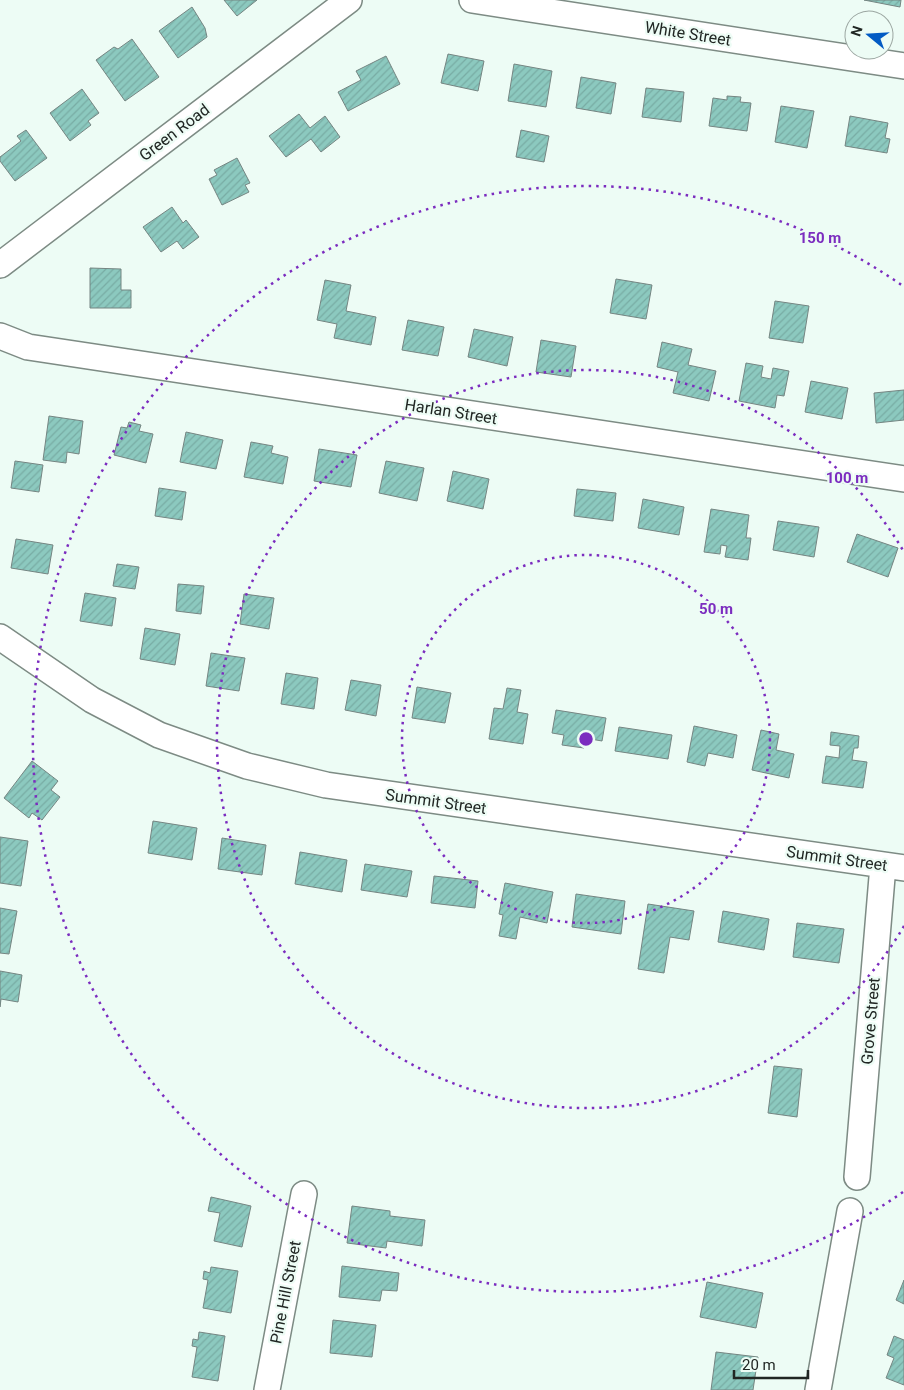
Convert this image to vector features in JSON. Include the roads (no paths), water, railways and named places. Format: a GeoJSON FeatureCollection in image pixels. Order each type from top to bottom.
{"type":"FeatureCollection","features":[{"type":"Feature","properties":{"kind":"street","name":"White Street"},"geometry":{"type":"LineString","coordinates":[[472,0],[904,66]]}},
{"type":"Feature","properties":{"kind":"street","name":"Green Road"},"geometry":{"type":"LineString","coordinates":[[0,265],[340,3]]}},
{"type":"Feature","properties":{"kind":"street","name":"Harlan Street"},"geometry":{"type":"LineString","coordinates":[[0,336],[28,347],[904,479]]}},
{"type":"Feature","properties":{"kind":"street","name":"Summit Street"},"geometry":{"type":"LineString","coordinates":[[0,637],[92,700],[159,735],[247,766],[326,785],[894,866]]}},
{"type":"Feature","properties":{"kind":"street","name":"Grove Street"},"geometry":{"type":"LineString","coordinates":[[857,1177],[894,866]]}},
{"type":"Feature","properties":{"kind":"street","name":"Pine Hill Street"},"geometry":{"type":"LineString","coordinates":[[267,1390],[304,1194]]}},
{"type":"Feature","properties":{"kind":"street"},"geometry":{"type":"LineString","coordinates":[[818,1390],[850,1211]]}}]}
